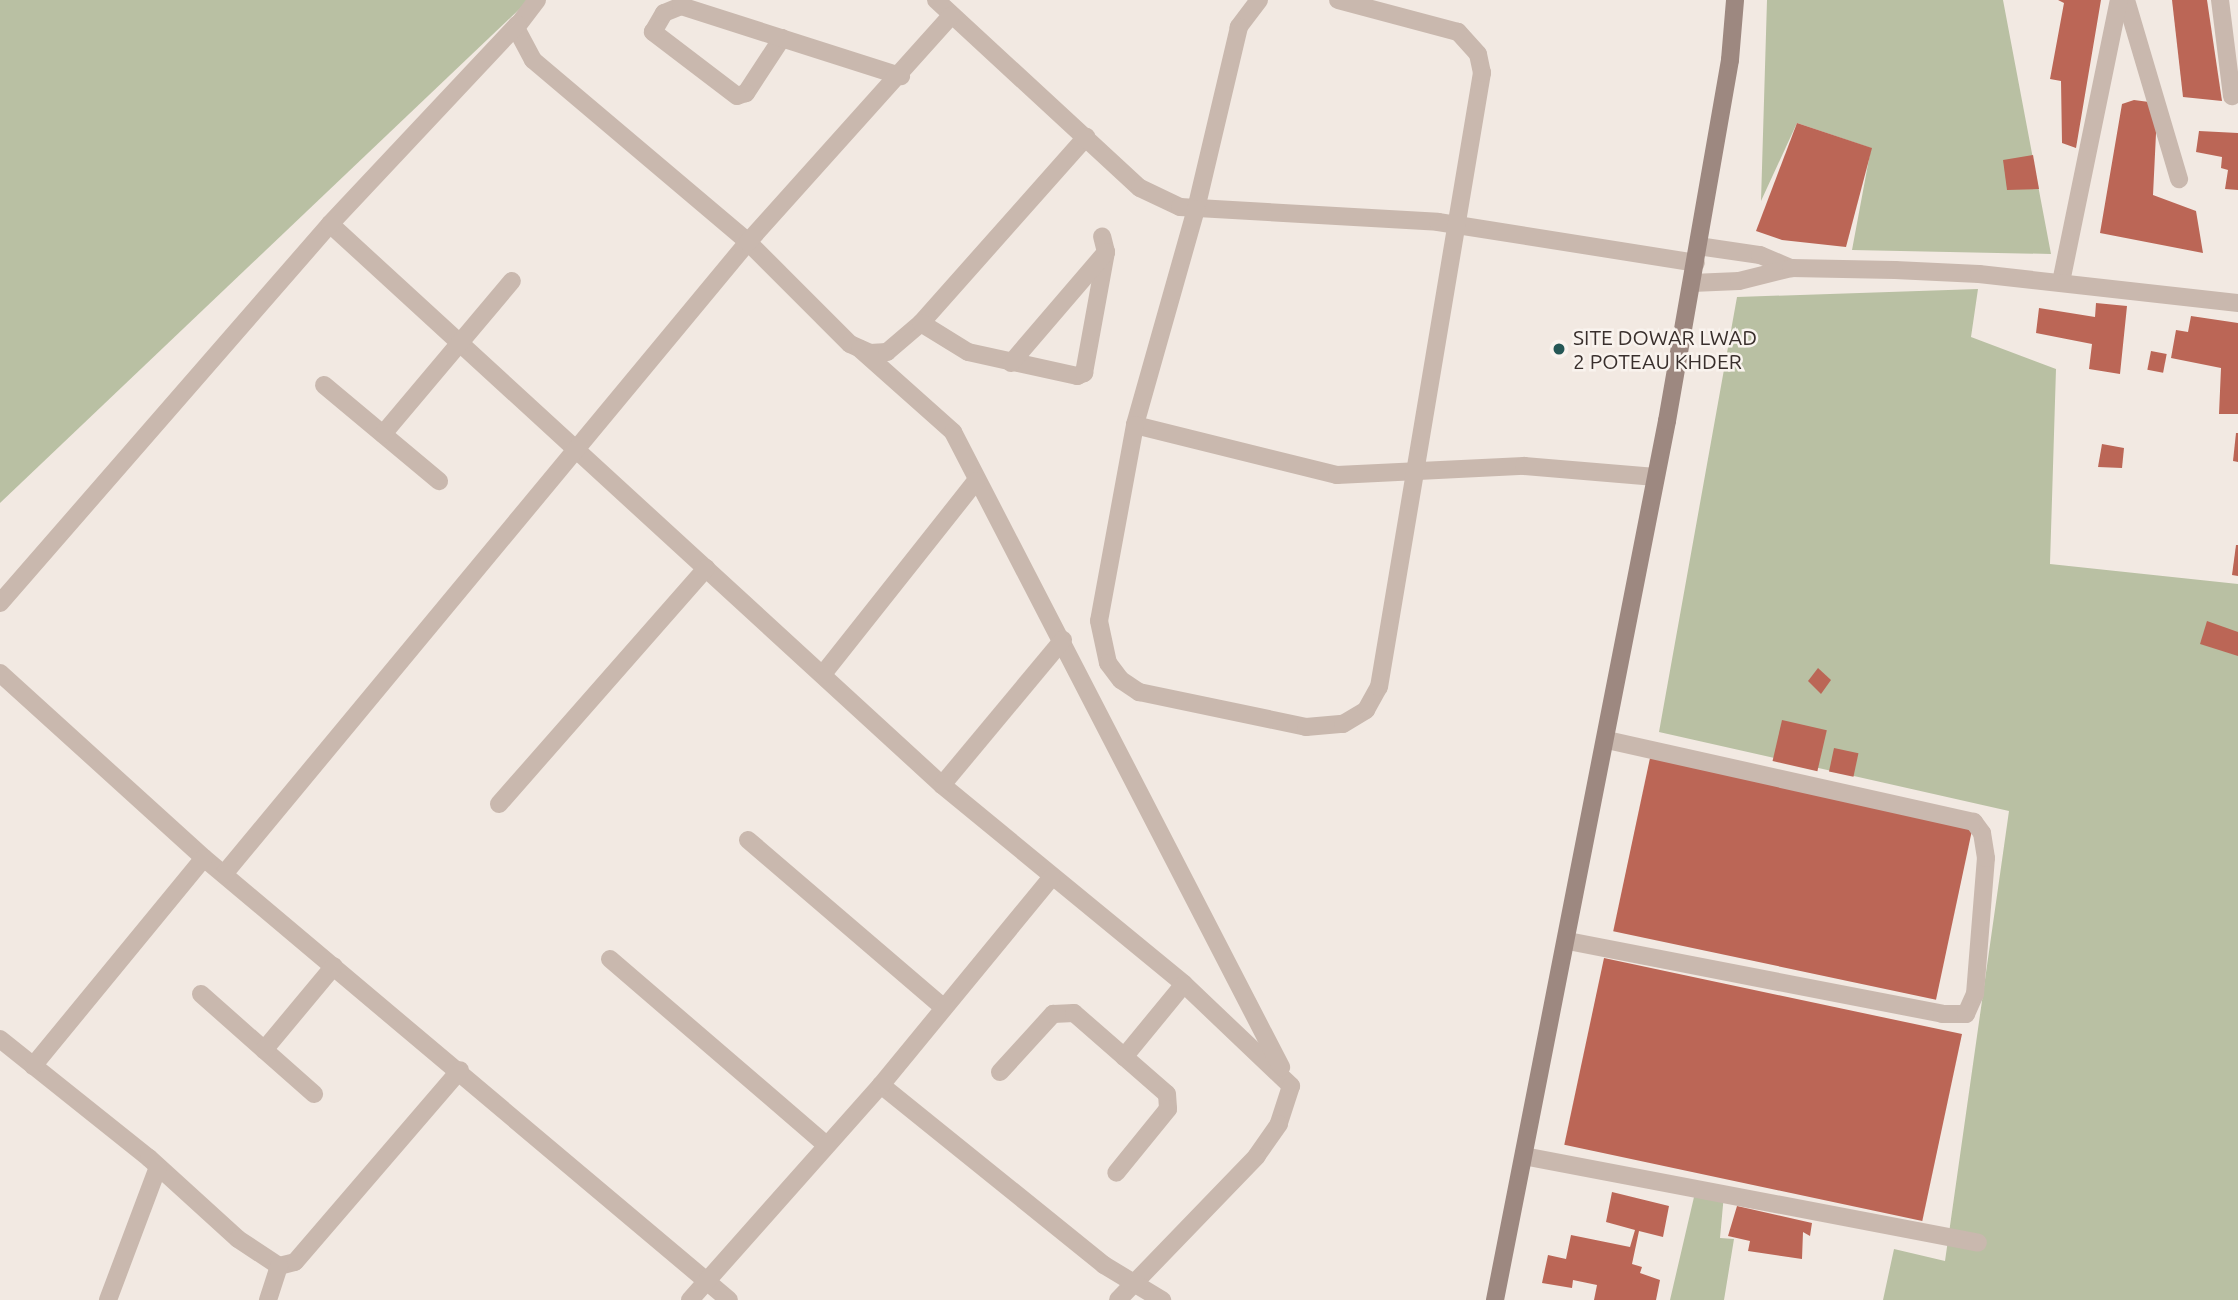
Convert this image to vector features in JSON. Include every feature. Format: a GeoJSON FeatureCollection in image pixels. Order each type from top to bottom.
{"type":"FeatureCollection","features":[{"type":"Feature","properties":{"kind":"main road"},"geometry":{"type":"LineString","coordinates":[[1495,1300],[1607,740],[1692,283],[1732,4]]}},
{"type":"Feature","properties":{"kind":"street"},"geometry":{"type":"LineString","coordinates":[[0,603],[330,224],[537,0]]}},
{"type":"Feature","properties":{"kind":"street"},"geometry":{"type":"LineString","coordinates":[[936,0],[1140,188],[1180,208],[1456,225],[1697,254],[1746,251],[1791,268]]}},
{"type":"Feature","properties":{"kind":"street"},"geometry":{"type":"LineString","coordinates":[[1259,0],[1239,27],[1196,209],[1135,425],[1099,621],[1108,663],[1121,680],[1139,692],[1306,727],[1343,724],[1375,700],[1481,83],[1478,54],[1466,38],[1449,28],[1338,0]]}},
{"type":"Feature","properties":{"kind":"street"},"geometry":{"type":"LineString","coordinates":[[2061,282],[2119,0]]}},
{"type":"Feature","properties":{"kind":"street"},"geometry":{"type":"LineString","coordinates":[[2126,0],[2179,178]]}},
{"type":"Feature","properties":{"kind":"street"},"geometry":{"type":"LineString","coordinates":[[2220,0],[2232,96]]}},
{"type":"Feature","properties":{"kind":"street"},"geometry":{"type":"LineString","coordinates":[[782,38],[746,93],[737,96],[653,32],[664,13],[681,6],[782,38],[901,76]]}},
{"type":"Feature","properties":{"kind":"street"},"geometry":{"type":"LineString","coordinates":[[224,874],[748,243],[901,76],[951,16]]}},
{"type":"Feature","properties":{"kind":"street"},"geometry":{"type":"LineString","coordinates":[[518,23],[517,37],[533,60],[748,243],[836,332],[860,349],[953,432],[975,481],[1063,640],[1135,790],[1291,1086],[1279,1124],[1257,1156],[1118,1300]]}},
{"type":"Feature","properties":{"kind":"street"},"geometry":{"type":"LineString","coordinates":[[860,349],[887,352],[921,323],[1086,137]]}},
{"type":"Feature","properties":{"kind":"street"},"geometry":{"type":"LineString","coordinates":[[330,224],[942,785],[1184,984],[1291,1086]]}},
{"type":"Feature","properties":{"kind":"street"},"geometry":{"type":"LineString","coordinates":[[921,323],[968,352],[1011,363],[1077,376],[1084,373],[1104,244],[1011,363]]}},
{"type":"Feature","properties":{"kind":"street"},"geometry":{"type":"LineString","coordinates":[[1692,283],[1739,281],[1791,268],[1966,273],[2238,303]]}},
{"type":"Feature","properties":{"kind":"street"},"geometry":{"type":"LineString","coordinates":[[383,434],[512,281]]}},
{"type":"Feature","properties":{"kind":"street"},"geometry":{"type":"LineString","coordinates":[[324,385],[439,481]]}},
{"type":"Feature","properties":{"kind":"street"},"geometry":{"type":"LineString","coordinates":[[1135,425],[1309,470],[1360,476],[1524,466],[1656,477]]}},
{"type":"Feature","properties":{"kind":"street"},"geometry":{"type":"LineString","coordinates":[[823,674],[975,481]]}},
{"type":"Feature","properties":{"kind":"street"},"geometry":{"type":"LineString","coordinates":[[499,804],[706,568]]}},
{"type":"Feature","properties":{"kind":"street"},"geometry":{"type":"LineString","coordinates":[[942,785],[1063,640]]}},
{"type":"Feature","properties":{"kind":"street"},"geometry":{"type":"LineString","coordinates":[[0,673],[204,858],[460,1070],[729,1300]]}},
{"type":"Feature","properties":{"kind":"street"},"geometry":{"type":"LineString","coordinates":[[1568,941],[1942,1014],[1966,1014],[1975,994],[1986,858],[1982,833],[1974,822],[1607,740]]}},
{"type":"Feature","properties":{"kind":"street"},"geometry":{"type":"LineString","coordinates":[[748,840],[944,1008]]}},
{"type":"Feature","properties":{"kind":"street"},"geometry":{"type":"LineString","coordinates":[[33,1066],[204,858]]}},
{"type":"Feature","properties":{"kind":"street"},"geometry":{"type":"LineString","coordinates":[[690,1300],[881,1085],[1052,877]]}},
{"type":"Feature","properties":{"kind":"street"},"geometry":{"type":"LineString","coordinates":[[610,960],[826,1145]]}},
{"type":"Feature","properties":{"kind":"street"},"geometry":{"type":"LineString","coordinates":[[264,1050],[334,966]]}},
{"type":"Feature","properties":{"kind":"street"},"geometry":{"type":"LineString","coordinates":[[1124,1057],[1184,984]]}},
{"type":"Feature","properties":{"kind":"street"},"geometry":{"type":"LineString","coordinates":[[201,994],[314,1094]]}},
{"type":"Feature","properties":{"kind":"street"},"geometry":{"type":"LineString","coordinates":[[1000,1072],[1053,1014],[1074,1013],[1170,1102],[1116,1173]]}},
{"type":"Feature","properties":{"kind":"street"},"geometry":{"type":"LineString","coordinates":[[0,1039],[158,1167],[238,1239],[279,1266],[295,1262],[460,1070]]}},
{"type":"Feature","properties":{"kind":"street"},"geometry":{"type":"LineString","coordinates":[[881,1085],[1033,1211],[1132,1283],[1162,1300]]}},
{"type":"Feature","properties":{"kind":"street"},"geometry":{"type":"LineString","coordinates":[[1524,1156],[1978,1243]]}},
{"type":"Feature","properties":{"kind":"street"},"geometry":{"type":"LineString","coordinates":[[108,1300],[158,1167]]}},
{"type":"Feature","properties":{"kind":"street"},"geometry":{"type":"LineString","coordinates":[[268,1300],[279,1266]]}},
{"type":"Feature","properties":{"kind":"green space"},"geometry":{"type":"Polygon","coordinates":[[[0,0],[529,0],[0,503],[0,0]]]}},
{"type":"Feature","properties":{"kind":"green space"},"geometry":{"type":"Polygon","coordinates":[[[1767,0],[2003,0],[2051,254],[1852,250],[1871,148],[1797,123],[1761,201],[1767,0]]]}},
{"type":"Feature","properties":{"kind":"green space"},"geometry":{"type":"Polygon","coordinates":[[[1978,289],[1971,337],[2056,369],[2050,564],[2238,584],[2238,1300],[1883,1300],[1894,1249],[1945,1261],[2009,811],[1659,732],[1737,297],[1978,289]]]}},
{"type":"Feature","properties":{"kind":"green space"},"geometry":{"type":"Polygon","coordinates":[[[1724,1194],[1720,1238],[1734,1239],[1724,1300],[1670,1300],[1694,1197],[1724,1194]]]}},
{"type":"Feature","properties":{"kind":"building"},"geometry":{"type":"Polygon","coordinates":[[[2058,0],[2101,0],[2076,148],[2062,143],[2061,81],[2050,79],[2064,3],[2058,0]]]}},
{"type":"Feature","properties":{"kind":"building"},"geometry":{"type":"Polygon","coordinates":[[[2172,0],[2207,0],[2222,101],[2183,97],[2172,0]]]}},
{"type":"Feature","properties":{"kind":"building"},"geometry":{"type":"Polygon","coordinates":[[[2134,100],[2149,102],[2157,113],[2153,195],[2196,211],[2203,253],[2100,233],[2122,104],[2134,100]]]}},
{"type":"Feature","properties":{"kind":"building"},"geometry":{"type":"Polygon","coordinates":[[[1797,123],[1872,148],[1846,247],[1782,240],[1756,231],[1797,123]]]}},
{"type":"Feature","properties":{"kind":"building"},"geometry":{"type":"Polygon","coordinates":[[[2199,131],[2238,133],[2238,190],[2225,189],[2228,170],[2221,168],[2222,157],[2196,152],[2199,131]]]}},
{"type":"Feature","properties":{"kind":"building"},"geometry":{"type":"Polygon","coordinates":[[[2033,155],[2039,189],[2007,190],[2003,160],[2033,155]]]}},
{"type":"Feature","properties":{"kind":"building"},"geometry":{"type":"Polygon","coordinates":[[[2096,303],[2127,306],[2120,374],[2089,369],[2092,344],[2036,333],[2039,308],[2095,317],[2096,303]]]}},
{"type":"Feature","properties":{"kind":"building"},"geometry":{"type":"Polygon","coordinates":[[[2191,316],[2238,323],[2238,414],[2219,414],[2221,368],[2171,358],[2176,330],[2188,332],[2191,316]]]}},
{"type":"Feature","properties":{"kind":"building"},"geometry":{"type":"Polygon","coordinates":[[[2151,351],[2167,354],[2163,373],[2147,370],[2151,351]]]}},
{"type":"Feature","properties":{"kind":"building"},"geometry":{"type":"Polygon","coordinates":[[[2238,433],[2238,462],[2233,461],[2238,433]]]}},
{"type":"Feature","properties":{"kind":"building"},"geometry":{"type":"Polygon","coordinates":[[[2102,444],[2124,448],[2122,468],[2098,467],[2102,444]]]}},
{"type":"Feature","properties":{"kind":"building"},"geometry":{"type":"Polygon","coordinates":[[[2238,545],[2238,576],[2232,575],[2238,545]]]}},
{"type":"Feature","properties":{"kind":"building"},"geometry":{"type":"Polygon","coordinates":[[[2207,621],[2238,632],[2238,656],[2200,644],[2207,621]]]}},
{"type":"Feature","properties":{"kind":"building"},"geometry":{"type":"Polygon","coordinates":[[[1818,668],[1831,680],[1821,694],[1808,681],[1818,668]]]}},
{"type":"Feature","properties":{"kind":"building"},"geometry":{"type":"Polygon","coordinates":[[[1782,720],[1827,730],[1817,771],[1773,761],[1782,720]]]}},
{"type":"Feature","properties":{"kind":"building"},"geometry":{"type":"Polygon","coordinates":[[[1834,748],[1858,753],[1853,777],[1829,771],[1834,748]]]}},
{"type":"Feature","properties":{"kind":"building"},"geometry":{"type":"Polygon","coordinates":[[[1650,758],[1973,827],[1936,1000],[1613,931],[1650,758]]]}},
{"type":"Feature","properties":{"kind":"building"},"geometry":{"type":"Polygon","coordinates":[[[1604,958],[1962,1034],[1922,1221],[1564,1145],[1604,958]]]}},
{"type":"Feature","properties":{"kind":"building"},"geometry":{"type":"Polygon","coordinates":[[[1612,1192],[1669,1206],[1663,1237],[1639,1231],[1632,1264],[1642,1267],[1640,1273],[1660,1280],[1656,1300],[1594,1300],[1597,1285],[1573,1280],[1572,1288],[1542,1283],[1548,1255],[1566,1259],[1571,1235],[1630,1247],[1635,1230],[1606,1222],[1612,1192]]]}},
{"type":"Feature","properties":{"kind":"building"},"geometry":{"type":"Polygon","coordinates":[[[1737,1206],[1812,1223],[1810,1236],[1803,1232],[1802,1259],[1748,1251],[1750,1241],[1728,1236],[1737,1206]]]}},
{"type":"Feature","properties":{"kind":"place","name":"SITE DOWAR LWAD 2 POTEAU KHDER"},"geometry":{"type":"Point","coordinates":[1559,349]}}]}
